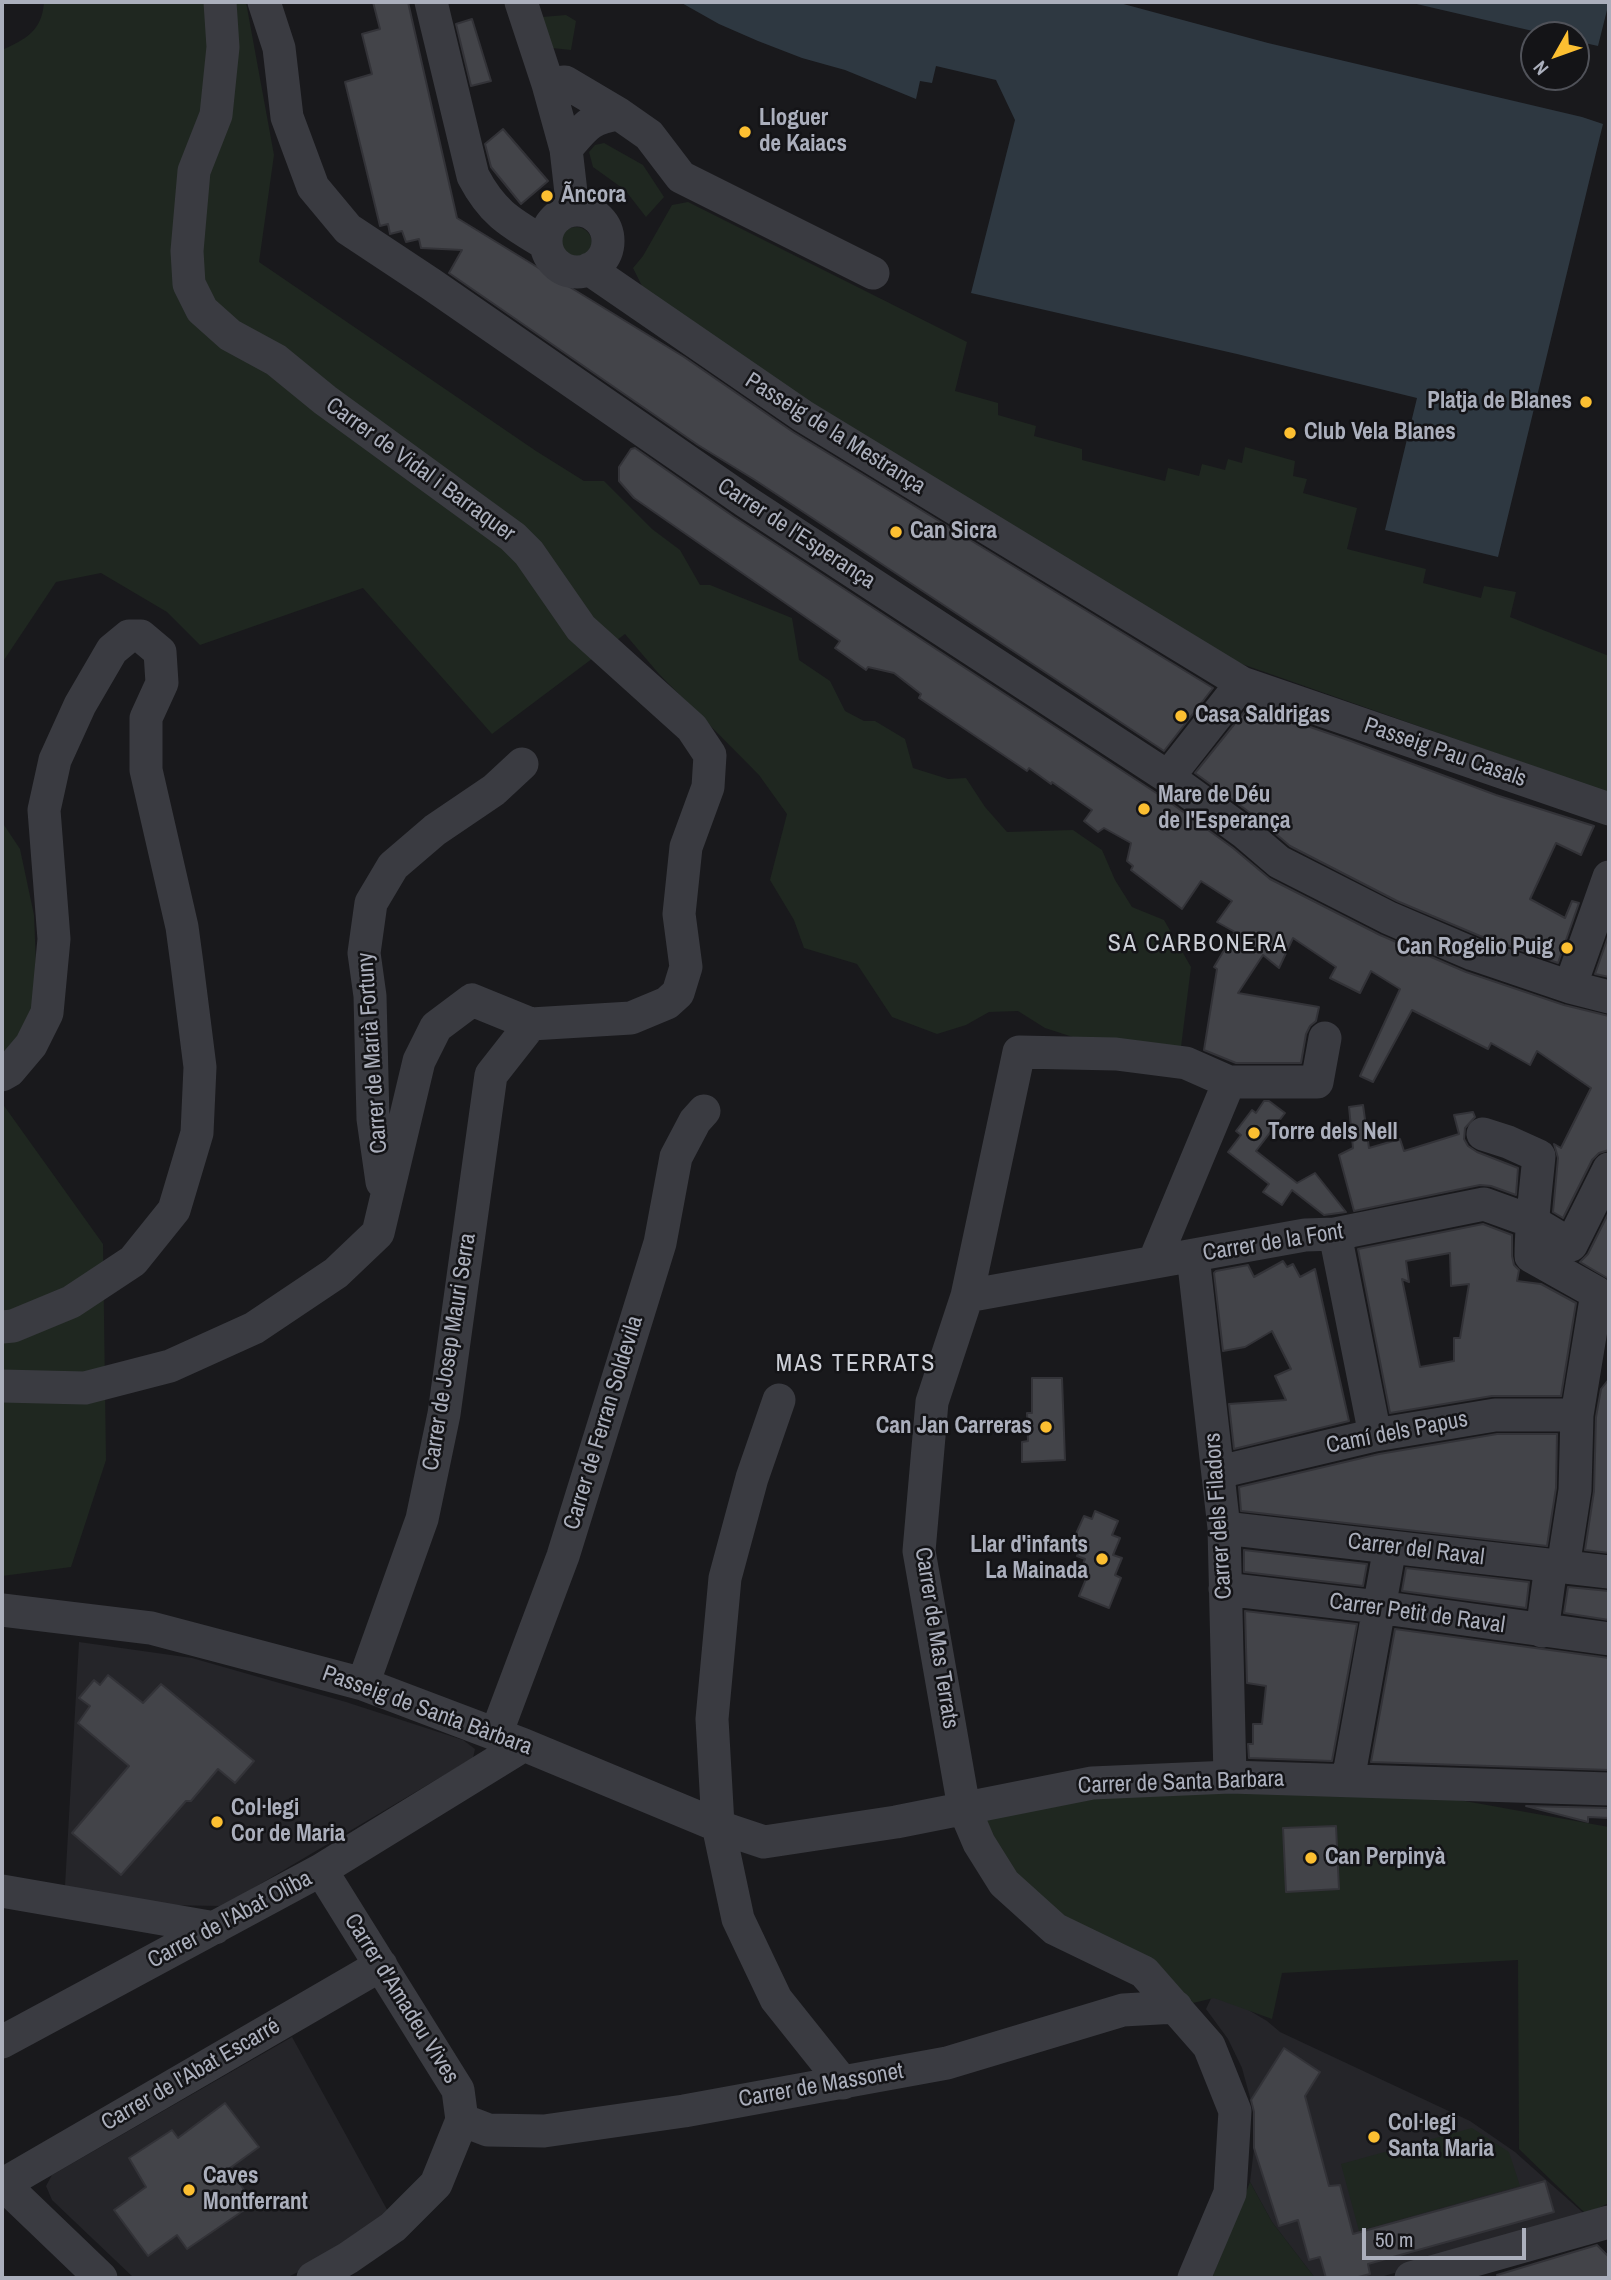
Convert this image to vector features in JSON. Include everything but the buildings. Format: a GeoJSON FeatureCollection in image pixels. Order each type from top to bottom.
{"type":"FeatureCollection","features":[{"type":"Feature","properties":{"kind":"street","name":"Carrer de Vidal i Barraquer"},"geometry":{"type":"LineString","coordinates":[[2,1386],[85,1388],[170,1366],[254,1328],[336,1273],[377,1233],[419,1061],[436,1027],[472,1000],[531,1024],[631,1018],[667,1003],[678,993],[686,967],[678,914],[686,847],[708,787],[710,755],[692,728],[581,628],[529,553],[513,537],[325,400],[276,360],[230,335],[202,310],[190,284],[187,251],[194,172],[216,115],[223,47],[220,2]]}},
{"type":"Feature","properties":{"kind":"street","name":"Carrer de l'Esperança"},"geometry":{"type":"LineString","coordinates":[[264,2],[279,48],[287,117],[313,187],[348,229],[745,501],[1168,777],[1245,833],[1279,862],[1378,912],[1461,949],[1570,988],[1609,997]]}},
{"type":"Feature","properties":{"kind":"street"},"geometry":{"type":"LineString","coordinates":[[431,2],[473,176],[484,196],[503,218],[546,244]]}},
{"type":"Feature","properties":{"kind":"street"},"geometry":{"type":"LineString","coordinates":[[520,2],[548,84],[566,149],[573,210]]}},
{"type":"Feature","properties":{"kind":"street"},"geometry":{"type":"LineString","coordinates":[[548,84],[565,82],[619,114],[649,135],[681,177],[873,273]]}},
{"type":"Feature","properties":{"kind":"street"},"geometry":{"type":"LineString","coordinates":[[566,149],[589,122],[619,114]]}},
{"type":"Feature","properties":{"kind":"street"},"geometry":{"type":"LineString","coordinates":[[573,210],[592,213],[605,228],[608,247],[596,263],[570,271],[554,262],[546,244],[546,235],[555,218],[573,210]]}},
{"type":"Feature","properties":{"kind":"street","name":"Passeig de la Mestrança"},"geometry":{"type":"LineString","coordinates":[[596,263],[647,311],[803,416],[1242,683]]}},
{"type":"Feature","properties":{"kind":"street"},"geometry":{"type":"LineString","coordinates":[[2,1075],[9,1071],[32,1045],[47,1013],[54,939],[44,810],[55,760],[80,705],[112,650],[129,636],[141,636],[160,652],[162,683],[146,718],[146,770],[182,927],[200,1067],[197,1133],[174,1210],[133,1261],[71,1302],[13,1326],[2,1326]]}},
{"type":"Feature","properties":{"kind":"street"},"geometry":{"type":"LineString","coordinates":[[1168,777],[1242,683]]}},
{"type":"Feature","properties":{"kind":"street","name":"Passeig Pau Casals"},"geometry":{"type":"LineString","coordinates":[[1242,683],[1609,809]]}},
{"type":"Feature","properties":{"kind":"street","name":"Carrer de Marià Fortuny"},"geometry":{"type":"LineString","coordinates":[[385,1201],[373,1119],[370,996],[365,953],[371,903],[393,866],[435,831],[494,790],[522,764]]}},
{"type":"Feature","properties":{"kind":"street"},"geometry":{"type":"LineString","coordinates":[[1570,988],[1609,877]]}},
{"type":"Feature","properties":{"kind":"street","name":"Carrer de Josep Mauri Serra"},"geometry":{"type":"LineString","coordinates":[[363,1684],[422,1519],[444,1414],[491,1075],[531,1024]]}},
{"type":"Feature","properties":{"kind":"street"},"geometry":{"type":"LineString","coordinates":[[1154,1262],[1229,1082],[1317,1082],[1325,1038]]}},
{"type":"Feature","properties":{"kind":"street","name":"Carrer de Mas Terrats"},"geometry":{"type":"LineString","coordinates":[[1194,2278],[1230,2193],[1235,2111],[1209,2046],[1144,1972],[1055,1929],[1004,1883],[979,1843],[964,1808],[919,1551],[932,1402],[967,1296],[1019,1052],[1116,1054],[1186,1063],[1229,1082]]}},
{"type":"Feature","properties":{"kind":"street","name":"Carrer de Ferran Soldevila"},"geometry":{"type":"LineString","coordinates":[[510,1739],[563,1556],[660,1243],[676,1157],[695,1121],[704,1111]]}},
{"type":"Feature","properties":{"kind":"street"},"geometry":{"type":"LineString","coordinates":[[1483,1134],[1539,1156],[1531,1221],[1531,1256],[1597,1293],[1577,1415],[1575,1490],[1542,1631]]}},
{"type":"Feature","properties":{"kind":"street","name":"Carrer de la Font"},"geometry":{"type":"LineString","coordinates":[[967,1296],[1305,1235],[1335,1234],[1483,1204],[1531,1221],[1571,1245],[1609,1169]]}},
{"type":"Feature","properties":{"kind":"street"},"geometry":{"type":"LineString","coordinates":[[1335,1234],[1375,1434]]}},
{"type":"Feature","properties":{"kind":"street","name":"Carrer dels Filadors"},"geometry":{"type":"LineString","coordinates":[[1193,1256],[1224,1528],[1230,1777]]}},
{"type":"Feature","properties":{"kind":"street"},"geometry":{"type":"LineString","coordinates":[[779,1400],[752,1478],[724,1578],[712,1719],[718,1825],[738,1919],[776,1998],[843,2083]]}},
{"type":"Feature","properties":{"kind":"street","name":"Camí dels Papus"},"geometry":{"type":"LineString","coordinates":[[1219,1472],[1375,1434],[1495,1415],[1577,1415]]}},
{"type":"Feature","properties":{"kind":"street","name":"Carrer del Raval"},"geometry":{"type":"LineString","coordinates":[[1224,1528],[1609,1572]]}},
{"type":"Feature","properties":{"kind":"street"},"geometry":{"type":"LineString","coordinates":[[1348,1780],[1390,1547]]}},
{"type":"Feature","properties":{"kind":"street","name":"Carrer Petit de Raval"},"geometry":{"type":"LineString","coordinates":[[1225,1589],[1609,1639]]}},
{"type":"Feature","properties":{"kind":"street","name":"Passeig de Santa Bàrbara"},"geometry":{"type":"LineString","coordinates":[[2,1610],[150,1628],[363,1684],[510,1739],[718,1825]]}},
{"type":"Feature","properties":{"kind":"street","name":"Carrer de l'Abat Oliba"},"geometry":{"type":"LineString","coordinates":[[2,2042],[321,1870],[510,1739]]}},
{"type":"Feature","properties":{"kind":"street","name":"Carrer de Santa Barbara"},"geometry":{"type":"LineString","coordinates":[[718,1825],[764,1842],[896,1822],[1092,1783],[1230,1777],[1609,1789]]}},
{"type":"Feature","properties":{"kind":"street","name":"Carrer d'Amadeu Vives"},"geometry":{"type":"LineString","coordinates":[[321,1870],[458,2090],[462,2120]]}},
{"type":"Feature","properties":{"kind":"street"},"geometry":{"type":"LineString","coordinates":[[2,1891],[215,1928]]}},
{"type":"Feature","properties":{"kind":"street","name":"Carrer de l'Abat Escarré"},"geometry":{"type":"LineString","coordinates":[[2,2184],[381,1965]]}},
{"type":"Feature","properties":{"kind":"street","name":"Carrer de Massonet"},"geometry":{"type":"LineString","coordinates":[[462,2120],[488,2130],[544,2131],[684,2111],[947,2063],[1124,2010],[1176,2007]]}},
{"type":"Feature","properties":{"kind":"street"},"geometry":{"type":"LineString","coordinates":[[313,2278],[394,2227],[436,2184],[462,2120]]}},
{"type":"Feature","properties":{"kind":"street"},"geometry":{"type":"LineString","coordinates":[[2,2184],[101,2278]]}},
{"type":"Feature","properties":{"kind":"street"},"geometry":{"type":"LineString","coordinates":[[1411,2278],[1609,2222]]}},
{"type":"Feature","properties":{"kind":"shaded area"},"geometry":{"type":"Polygon","coordinates":[[[44,2],[246,2],[274,155],[259,262],[536,451],[584,481],[604,481],[652,529],[680,550],[700,585],[710,585],[792,618],[799,660],[830,681],[845,711],[864,721],[875,721],[905,739],[913,768],[948,779],[966,778],[985,807],[1007,832],[1073,830],[1102,850],[1115,880],[1132,907],[1164,920],[1191,967],[1181,1047],[1082,1040],[1045,1028],[1018,1011],[989,1012],[966,1025],[937,1034],[892,1017],[857,964],[804,948],[794,920],[770,880],[787,814],[759,775],[659,674],[625,634],[492,734],[363,588],[200,645],[167,612],[101,573],[56,582],[2,663],[2,50],[31,33],[40,20],[44,2]]]}},
{"type":"Feature","properties":{"kind":"shaded area"},"geometry":{"type":"Polygon","coordinates":[[[680,2],[1116,2],[1268,43],[1603,124],[1498,557],[1385,530],[1417,398],[971,293],[1015,120],[996,80],[936,66],[932,83],[920,81],[916,99],[845,70],[802,58],[758,41],[719,24],[680,2]]]}},
{"type":"Feature","properties":{"kind":"shaded area"},"geometry":{"type":"Polygon","coordinates":[[[1408,2],[1609,2],[1598,46],[1590,44],[1590,21],[1520,21],[1520,28],[1408,2]]]}},
{"type":"Feature","properties":{"kind":"shaded area"},"geometry":{"type":"Polygon","coordinates":[[[566,15],[576,21],[571,50],[552,48],[542,17],[566,15]]]}},
{"type":"Feature","properties":{"kind":"shaded area"},"geometry":{"type":"Polygon","coordinates":[[[604,143],[643,165],[664,197],[646,217],[625,190],[593,167],[589,152],[595,145],[604,143]]]}},
{"type":"Feature","properties":{"kind":"shaded area"},"geometry":{"type":"Polygon","coordinates":[[[688,202],[967,342],[955,391],[998,403],[998,415],[1036,426],[1034,436],[1082,449],[1082,460],[1165,481],[1168,468],[1199,476],[1202,464],[1225,470],[1228,459],[1242,463],[1245,447],[1295,461],[1293,476],[1307,479],[1303,493],[1357,508],[1347,549],[1426,569],[1423,583],[1481,598],[1484,586],[1516,592],[1510,617],[1609,656],[1609,793],[1239,663],[653,308],[633,268],[643,256],[672,205],[688,202]]]}},
{"type":"Feature","properties":{"kind":"shaded area"},"geometry":{"type":"Polygon","coordinates":[[[576,227],[587,232],[592,243],[587,254],[576,259],[565,254],[560,243],[565,232],[576,227]]]}},
{"type":"Feature","properties":{"kind":"shaded area"},"geometry":{"type":"Polygon","coordinates":[[[2,822],[20,849],[34,915],[37,988],[30,1037],[2,1056],[2,822]]]}},
{"type":"Feature","properties":{"kind":"shaded area"},"geometry":{"type":"Polygon","coordinates":[[[2,1103],[103,1244],[106,1460],[71,1567],[2,1576],[2,1103]]]}},
{"type":"Feature","properties":{"kind":"shaded area","name":"Col·legi Cor de Maria"},"geometry":{"type":"Polygon","coordinates":[[[79,1642],[192,1658],[346,1702],[463,1740],[475,1749],[473,1758],[223,1906],[160,1905],[65,1886],[79,1642]]]}},
{"type":"Feature","properties":{"kind":"shaded area"},"geometry":{"type":"Polygon","coordinates":[[[1348,1780],[1609,1827],[1609,2203],[1586,2214],[1519,2149],[1518,1960],[1282,1973],[1272,2019],[1214,1998],[1176,2007],[1055,1929],[964,1808],[1348,1780]]]}},
{"type":"Feature","properties":{"kind":"shaded area","name":"Col·legi Santa Maria"},"geometry":{"type":"Polygon","coordinates":[[[1215,1990],[1267,2021],[1280,2032],[1470,2121],[1515,2152],[1589,2218],[1377,2278],[1315,2278],[1272,2222],[1250,2182],[1254,2112],[1242,2068],[1228,2039],[1206,2009],[1215,1990]]]}},
{"type":"Feature","properties":{"kind":"shaded area"},"geometry":{"type":"Polygon","coordinates":[[[292,2037],[390,2215],[364,2239],[286,2278],[134,2278],[52,2200],[46,2186],[52,2175],[292,2037]]]}},
{"type":"Feature","properties":{"kind":"shaded area"},"geometry":{"type":"Polygon","coordinates":[[[1472,2128],[1509,2152],[1520,2186],[1359,2231],[1341,2164],[1472,2128]]]}},
{"type":"Feature","properties":{"kind":"shaded area"},"geometry":{"type":"Polygon","coordinates":[[[1250,2182],[1272,2222],[1315,2278],[1212,2278],[1250,2182]]]}},
{"type":"Feature","properties":{"kind":"place","name":"Lloguer de Kaiacs"},"geometry":{"type":"Point","coordinates":[745,132]}},
{"type":"Feature","properties":{"kind":"place","name":"Ãncora"},"geometry":{"type":"Point","coordinates":[547,196]}},
{"type":"Feature","properties":{"kind":"place","name":"Platja de Blanes"},"geometry":{"type":"Point","coordinates":[1586,402]}},
{"type":"Feature","properties":{"kind":"place","name":"Club Vela Blanes"},"geometry":{"type":"Point","coordinates":[1290,433]}},
{"type":"Feature","properties":{"kind":"place","name":"Can Sicra"},"geometry":{"type":"Point","coordinates":[896,532]}},
{"type":"Feature","properties":{"kind":"place","name":"Casa Saldrigas"},"geometry":{"type":"Point","coordinates":[1181,716]}},
{"type":"Feature","properties":{"kind":"place","name":"Mare de Déu de l'Esperança"},"geometry":{"type":"Point","coordinates":[1144,809]}},
{"type":"Feature","properties":{"kind":"place","name":"Can Rogelio Puig"},"geometry":{"type":"Point","coordinates":[1567,948]}},
{"type":"Feature","properties":{"kind":"place","name":"Torre dels Nell"},"geometry":{"type":"Point","coordinates":[1254,1133]}},
{"type":"Feature","properties":{"kind":"place","name":"Can Jan Carreras"},"geometry":{"type":"Point","coordinates":[1046,1427]}},
{"type":"Feature","properties":{"kind":"place","name":"Llar d'infants La Mainada"},"geometry":{"type":"Point","coordinates":[1102,1559]}},
{"type":"Feature","properties":{"kind":"place","name":"Col·legi Cor de Maria"},"geometry":{"type":"Point","coordinates":[217,1822]}},
{"type":"Feature","properties":{"kind":"place","name":"Can Perpinyà"},"geometry":{"type":"Point","coordinates":[1311,1858]}},
{"type":"Feature","properties":{"kind":"place","name":"Col·legi Santa Maria"},"geometry":{"type":"Point","coordinates":[1374,2137]}},
{"type":"Feature","properties":{"kind":"place","name":"Caves Montferrant"},"geometry":{"type":"Point","coordinates":[189,2190]}},
{"type":"Feature","properties":{"kind":"district","name":"SA CARBONERA"},"geometry":{"type":"Point","coordinates":[1198,945]}},
{"type":"Feature","properties":{"kind":"district","name":"MAS TERRATS"},"geometry":{"type":"Point","coordinates":[856,1365]}}]}
